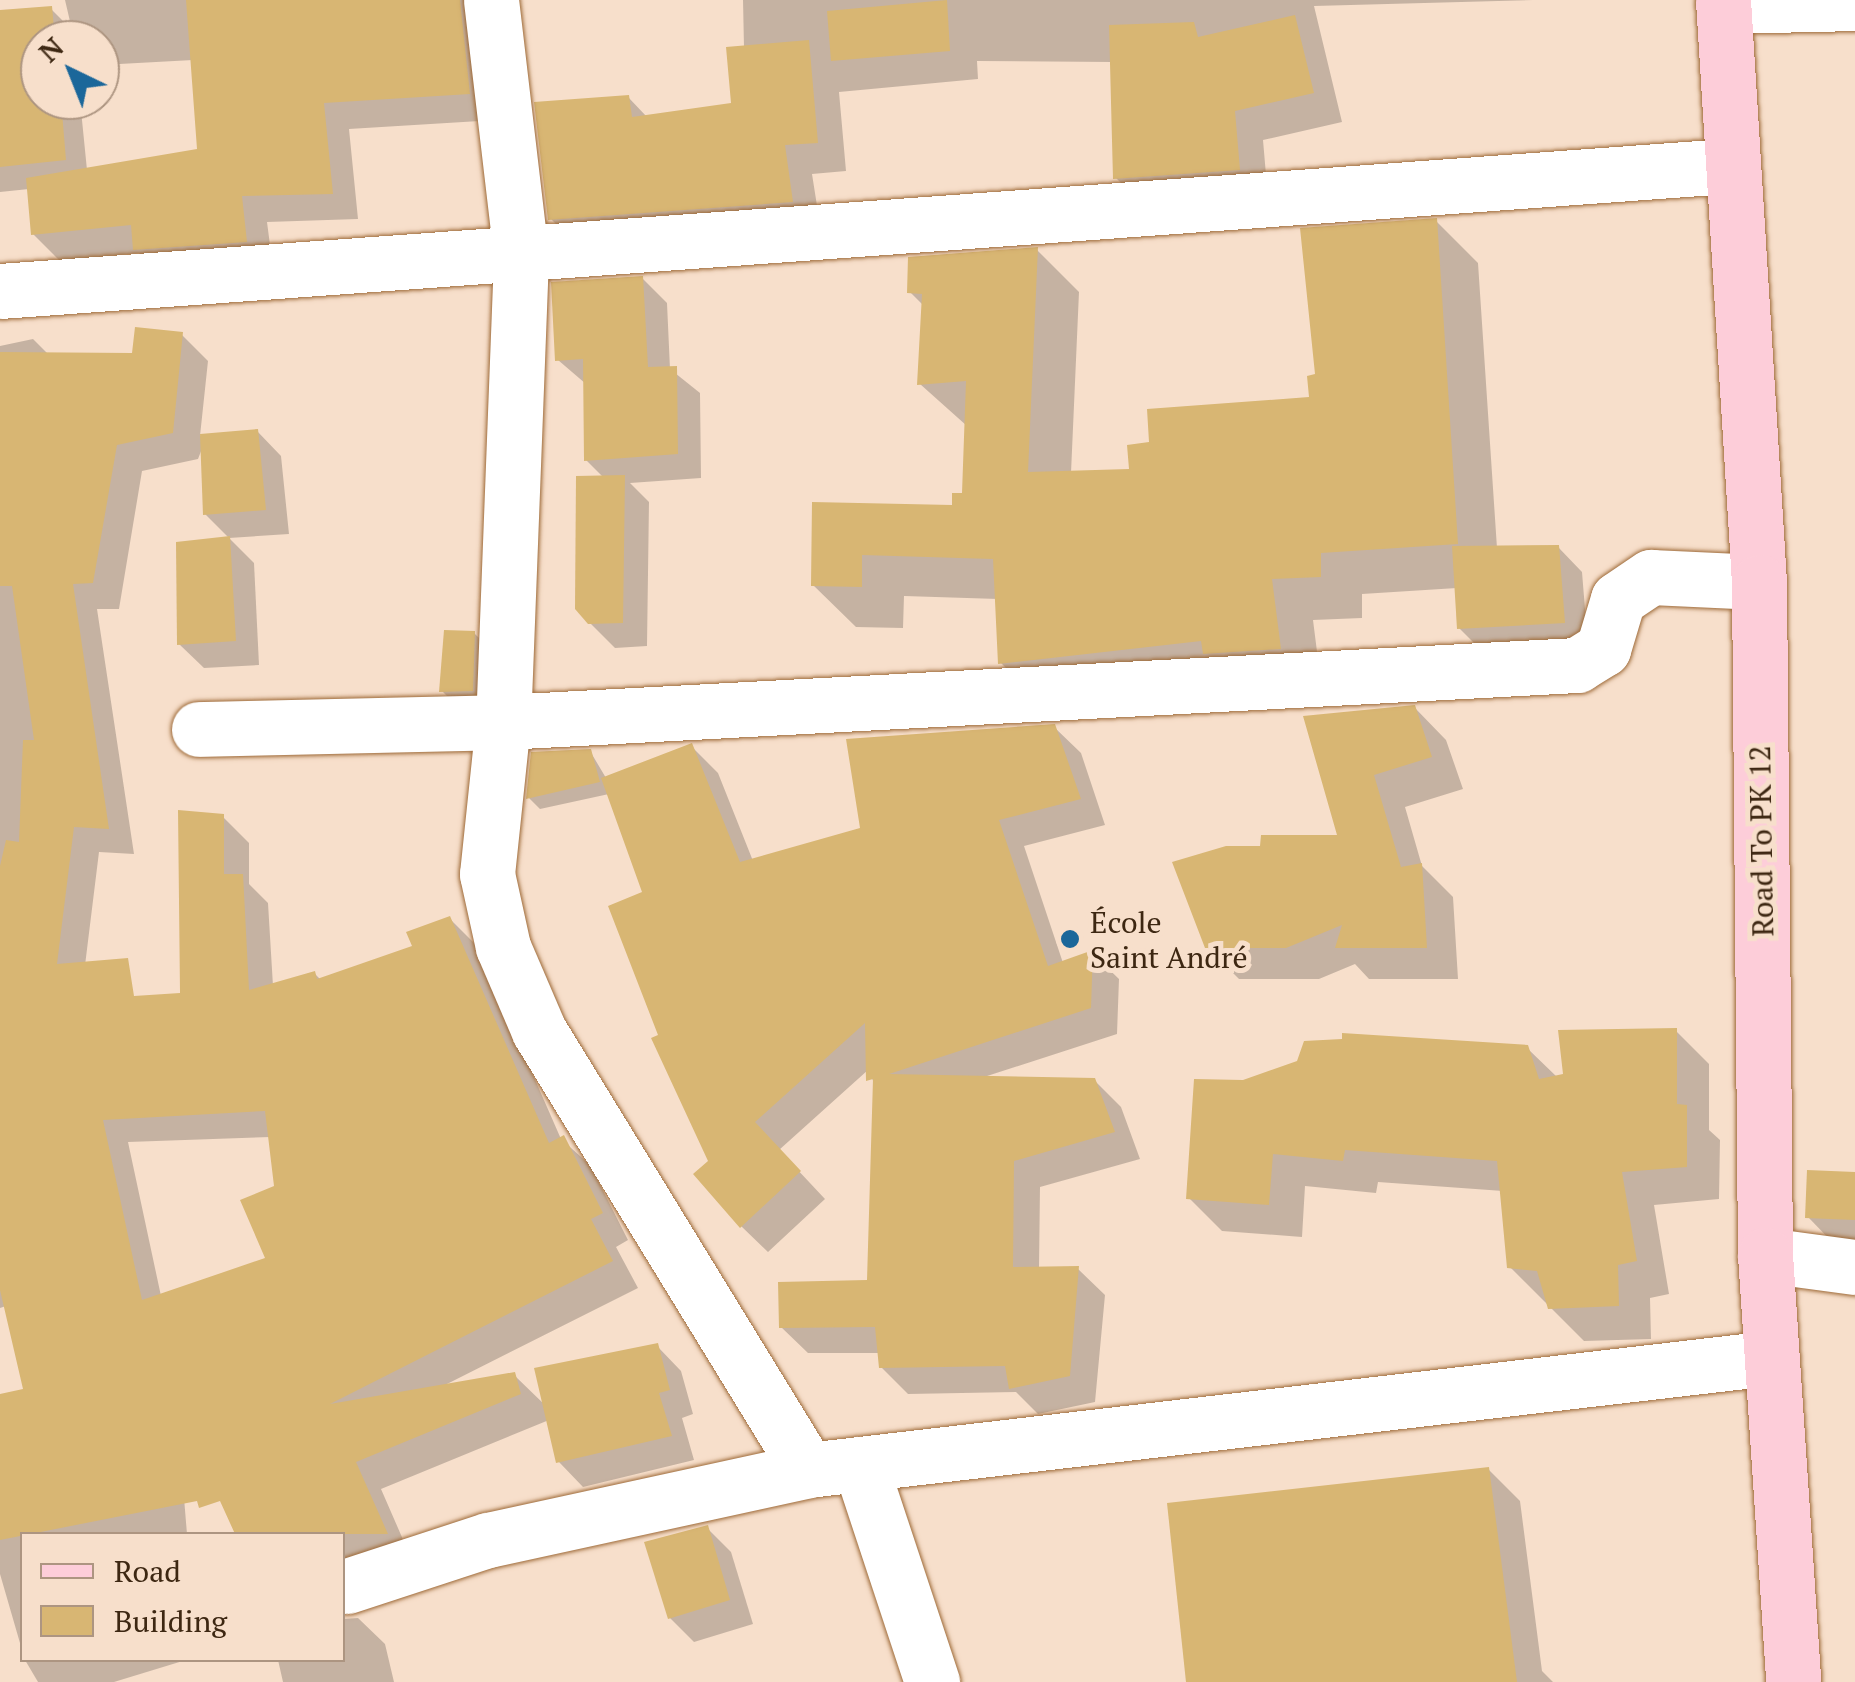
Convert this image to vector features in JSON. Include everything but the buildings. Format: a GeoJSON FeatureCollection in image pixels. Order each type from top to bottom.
{"type":"FeatureCollection","features":[{"type":"Feature","properties":{"kind":"main road","name":"Road To PK 12"},"geometry":{"type":"LineString","coordinates":[[1724,3],[1729,166],[1758,582],[1765,1255],[1792,1682]]}},
{"type":"Feature","properties":{"kind":"street"},"geometry":{"type":"LineString","coordinates":[[491,0],[521,257],[502,722],[487,874],[502,948],[539,1031],[834,1467],[932,1682]]}},
{"type":"Feature","properties":{"kind":"street"},"geometry":{"type":"LineString","coordinates":[[1724,3],[1855,3]]}},
{"type":"Feature","properties":{"kind":"street"},"geometry":{"type":"LineString","coordinates":[[0,292],[1729,166]]}},
{"type":"Feature","properties":{"kind":"street"},"geometry":{"type":"LineString","coordinates":[[199,730],[502,722],[1578,665],[1602,649],[1618,599],[1651,577],[1758,582]]}},
{"type":"Feature","properties":{"kind":"street"},"geometry":{"type":"LineString","coordinates":[[1765,1255],[1855,1267]]}},
{"type":"Feature","properties":{"kind":"street"},"geometry":{"type":"LineString","coordinates":[[346,1586],[488,1540],[834,1467],[1770,1358]]}},
{"type":"Feature","properties":{"kind":"place","name":"École Saint André"},"geometry":{"type":"Point","coordinates":[1070,939]}}]}
